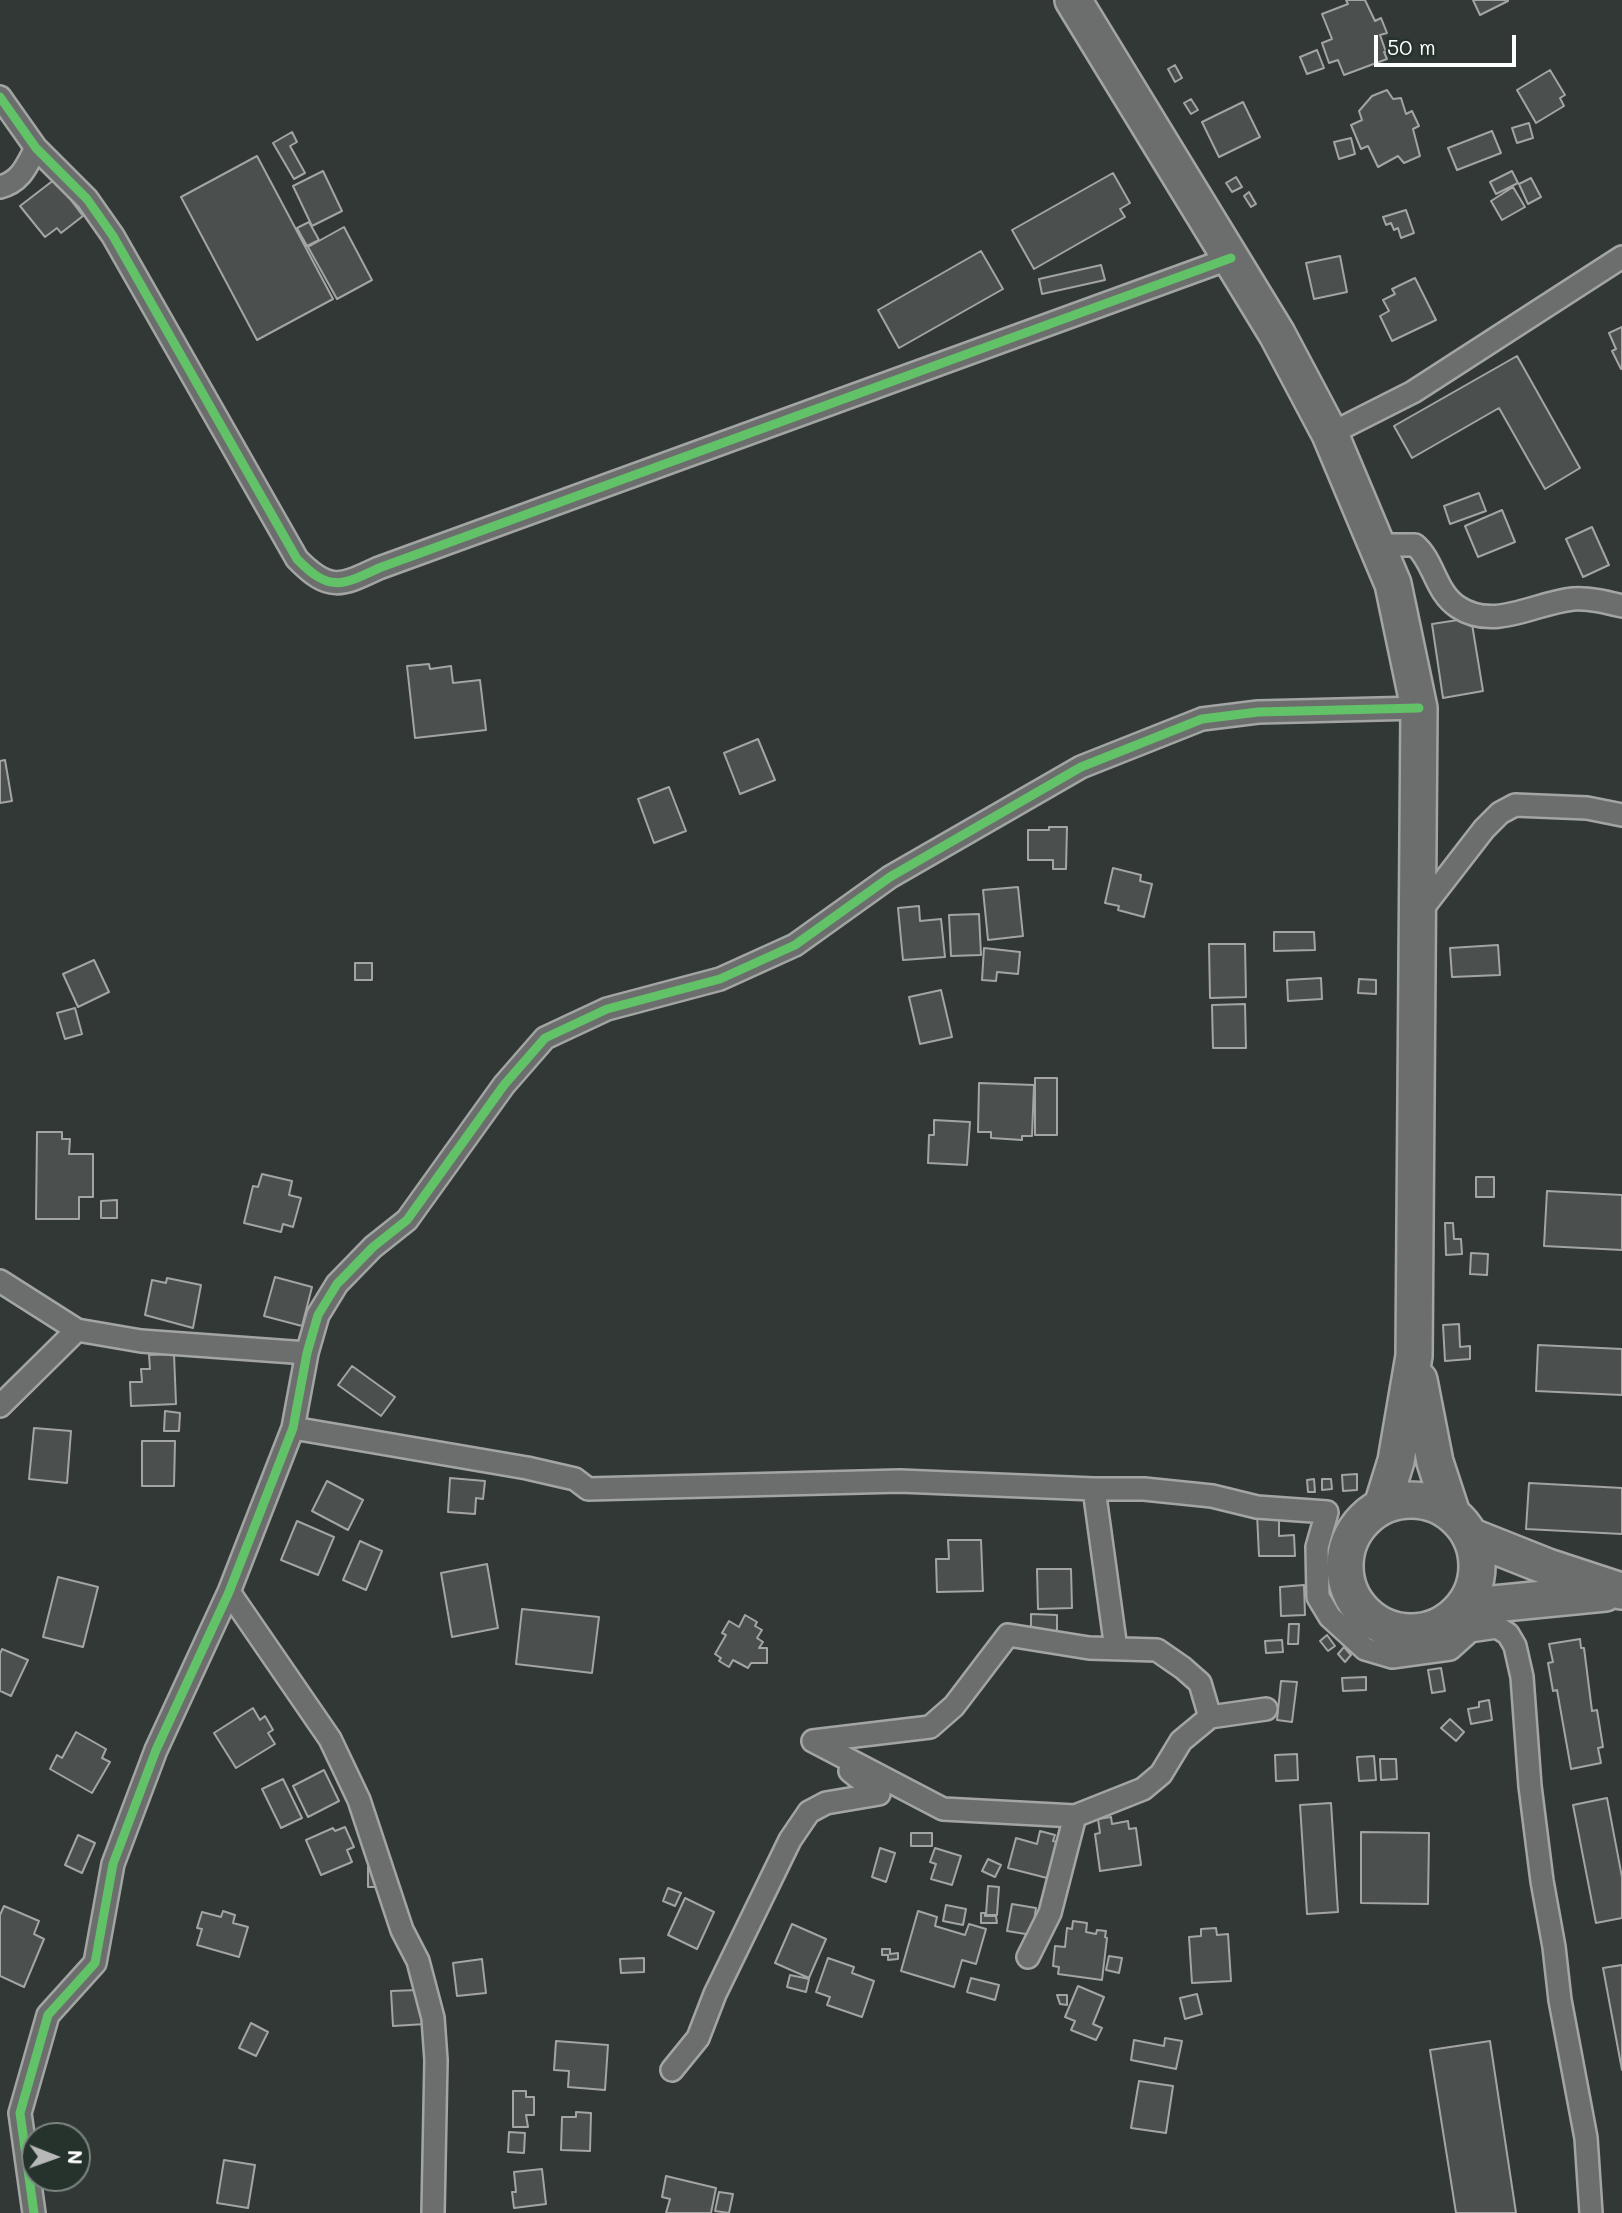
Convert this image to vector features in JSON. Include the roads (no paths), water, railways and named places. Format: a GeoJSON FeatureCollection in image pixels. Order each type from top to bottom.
{"type":"FeatureCollection","features":[{"type":"Feature","properties":{"kind":"main road"},"geometry":{"type":"LineString","coordinates":[[1073,0],[1277,334],[1330,434],[1393,584],[1419,708],[1414,1356],[1401,1440],[1382,1506]]}},
{"type":"Feature","properties":{"kind":"main road"},"geometry":{"type":"LineString","coordinates":[[1414,1356],[1435,1462],[1461,1525],[1475,1550],[1476,1573],[1471,1594],[1458,1612]]}},
{"type":"Feature","properties":{"kind":"main road"},"geometry":{"type":"LineString","coordinates":[[1410,1500],[1432,1503],[1461,1525],[1548,1567],[1622,1591],[1458,1612],[1426,1630],[1397,1630],[1371,1618],[1356,1601],[1347,1581],[1347,1552],[1359,1525],[1382,1506],[1410,1500]]}},
{"type":"Feature","properties":{"kind":"street"},"geometry":{"type":"LineString","coordinates":[[0,97],[37,148],[87,199],[113,236],[297,559],[313,575],[326,582],[347,583],[379,568],[1231,258]]}},
{"type":"Feature","properties":{"kind":"street"},"geometry":{"type":"LineString","coordinates":[[0,187],[9,185],[22,176],[37,148]]}},
{"type":"Feature","properties":{"kind":"street"},"geometry":{"type":"LineString","coordinates":[[1330,434],[1413,392],[1622,257]]}},
{"type":"Feature","properties":{"kind":"street"},"geometry":{"type":"LineString","coordinates":[[1377,545],[1415,545],[1423,552],[1438,585],[1455,605],[1475,616],[1494,618],[1573,599],[1598,600],[1622,606]]}},
{"type":"Feature","properties":{"kind":"street"},"geometry":{"type":"LineString","coordinates":[[34,2213],[20,2113],[48,2015],[95,1963],[113,1864],[156,1750],[229,1592],[293,1428],[307,1353],[318,1315],[337,1284],[373,1247],[407,1220],[504,1086],[545,1038],[607,1009],[720,979],[795,945],[890,877],[1081,766],[1202,719],[1258,712],[1419,708]]}},
{"type":"Feature","properties":{"kind":"street"},"geometry":{"type":"LineString","coordinates":[[1416,917],[1484,828],[1500,813],[1515,805],[1587,808],[1622,815]]}},
{"type":"Feature","properties":{"kind":"street"},"geometry":{"type":"LineString","coordinates":[[0,1281],[77,1330],[141,1341],[307,1353]]}},
{"type":"Feature","properties":{"kind":"street"},"geometry":{"type":"LineString","coordinates":[[0,1406],[77,1330]]}},
{"type":"Feature","properties":{"kind":"street"},"geometry":{"type":"LineString","coordinates":[[293,1428],[527,1468],[575,1479],[588,1489],[900,1481],[1144,1489],[1212,1496],[1257,1507],[1327,1512],[1317,1547],[1318,1597],[1330,1618],[1365,1649],[1392,1657],[1450,1648],[1470,1631],[1497,1627]]}},
{"type":"Feature","properties":{"kind":"street"},"geometry":{"type":"LineString","coordinates":[[1094,1489],[1116,1649]]}},
{"type":"Feature","properties":{"kind":"street"},"geometry":{"type":"LineString","coordinates":[[229,1592],[330,1739],[359,1800],[402,1930],[418,1961],[433,2018],[436,2060],[433,2213]]}},
{"type":"Feature","properties":{"kind":"street"},"geometry":{"type":"LineString","coordinates":[[1458,1612],[1508,1634],[1515,1646],[1522,1677],[1530,1786],[1542,1881],[1560,2000],[1586,2138],[1591,2213]]}},
{"type":"Feature","properties":{"kind":"street"},"geometry":{"type":"LineString","coordinates":[[813,1741],[930,1727],[954,1706],[1008,1635],[1088,1648],[1157,1650],[1200,1683],[1210,1717]]}},
{"type":"Feature","properties":{"kind":"street"},"geometry":{"type":"LineString","coordinates":[[813,1741],[943,1809],[1075,1816],[1143,1789],[1161,1774],[1181,1741],[1210,1717],[1266,1709]]}},
{"type":"Feature","properties":{"kind":"street"},"geometry":{"type":"LineString","coordinates":[[672,2070],[698,2038],[715,1994],[790,1840],[809,1812],[826,1803],[878,1794],[813,1741]]}},
{"type":"Feature","properties":{"kind":"street"},"geometry":{"type":"LineString","coordinates":[[1028,1957],[1050,1913],[1075,1816]]}}]}
